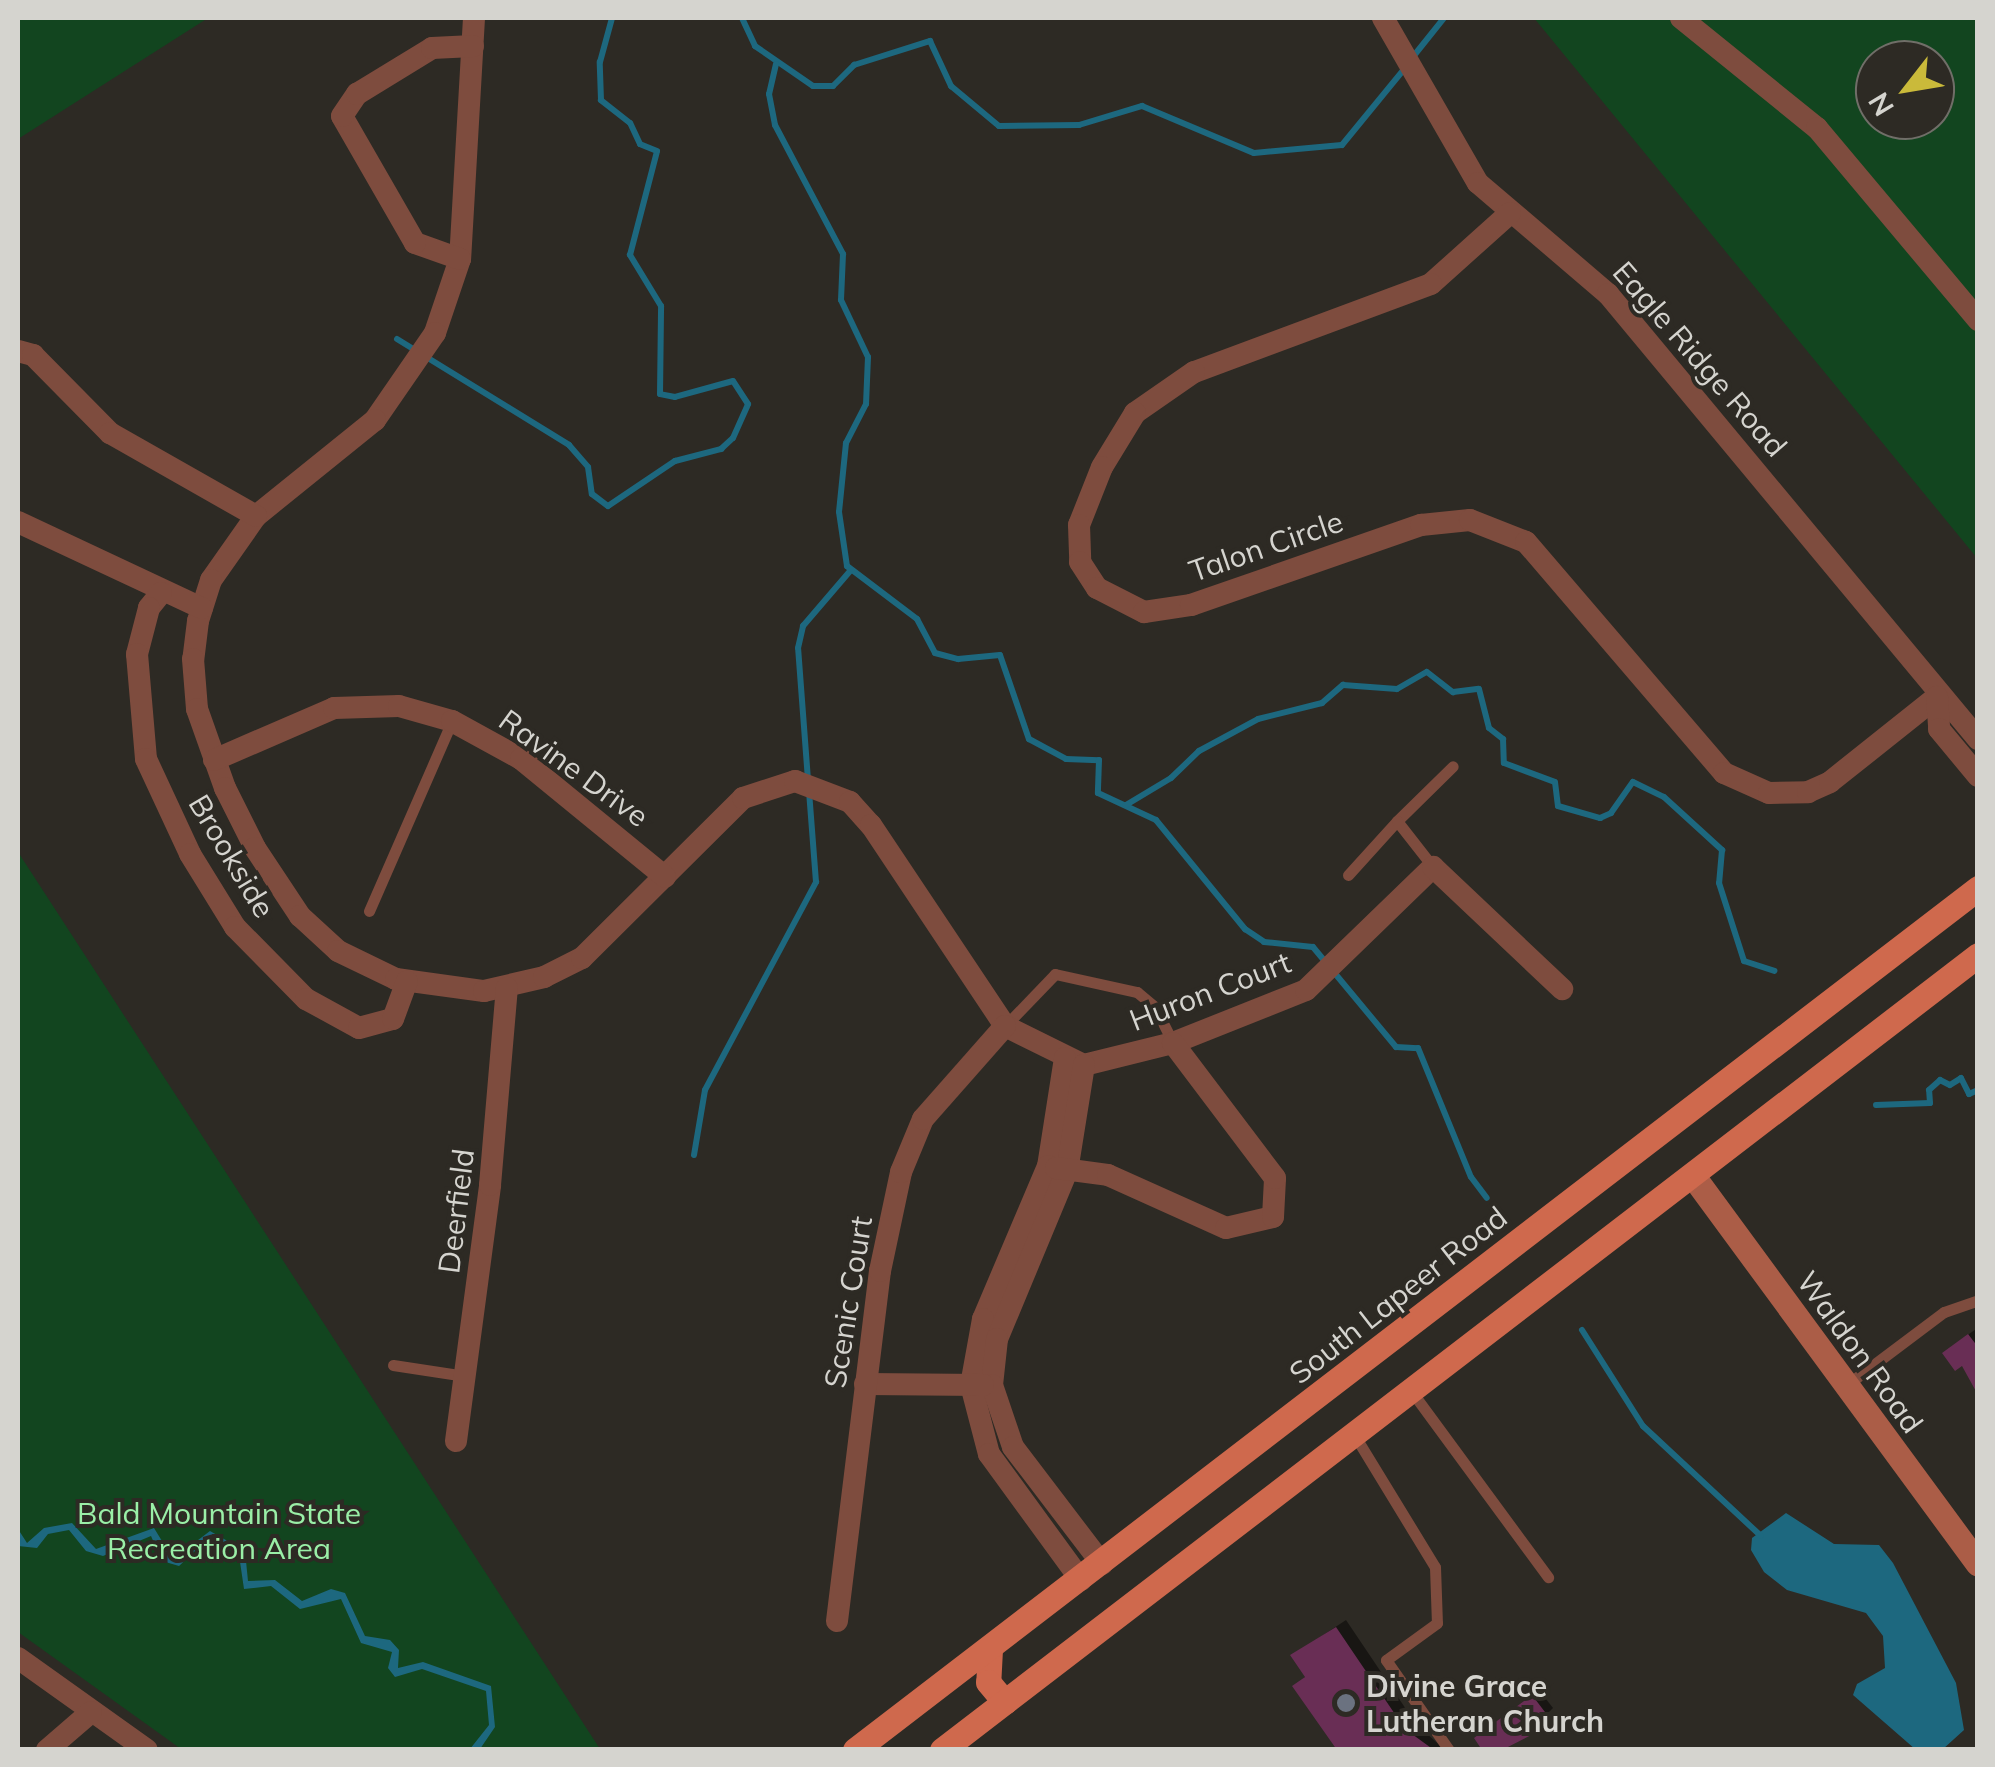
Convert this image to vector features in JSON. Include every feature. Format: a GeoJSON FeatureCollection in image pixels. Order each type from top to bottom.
{"type":"FeatureCollection","features":[{"type":"Feature","properties":{"kind":"main road","name":"South Lapeer Road"},"geometry":{"type":"LineString","coordinates":[[855,1750],[1978,888]]}},
{"type":"Feature","properties":{"kind":"main road"},"geometry":{"type":"LineString","coordinates":[[942,1750],[1978,955]]}},
{"type":"Feature","properties":{"kind":"main road"},"geometry":{"type":"LineString","coordinates":[[990,1649],[988,1682],[1006,1702]]}},
{"type":"Feature","properties":{"kind":"street"},"geometry":{"type":"LineString","coordinates":[[474,18],[460,259],[435,332],[375,420],[256,516],[211,580],[192,659],[197,709],[214,760],[255,848],[300,916],[338,952],[407,982],[507,988],[582,958],[743,798],[795,781],[825,789],[850,802],[871,825],[1005,1026],[1075,1061],[1057,1168],[981,1385],[989,1454],[1081,1580]]}},
{"type":"Feature","properties":{"kind":"street","name":"Eagle Ridge Road"},"geometry":{"type":"LineString","coordinates":[[1383,18],[1461,159],[1510,213],[1608,294],[1937,697],[1978,739]]}},
{"type":"Feature","properties":{"kind":"street"},"geometry":{"type":"LineString","coordinates":[[1681,18],[1817,128],[1978,320]]}},
{"type":"Feature","properties":{"kind":"street"},"geometry":{"type":"LineString","coordinates":[[460,259],[415,243],[342,116],[358,94],[432,48],[472,46]]}},
{"type":"Feature","properties":{"kind":"street","name":"Talon Circle"},"geometry":{"type":"LineString","coordinates":[[1510,213],[1431,284],[1194,372],[1135,414],[1102,467],[1079,525],[1080,562],[1097,588],[1144,612],[1191,605],[1422,525],[1470,520],[1526,542],[1724,773],[1769,793],[1808,792],[1830,782],[1937,697]]}},
{"type":"Feature","properties":{"kind":"street"},"geometry":{"type":"LineString","coordinates":[[18,351],[33,355],[110,433],[256,516]]}},
{"type":"Feature","properties":{"kind":"street"},"geometry":{"type":"LineString","coordinates":[[18,522],[202,608]]}},
{"type":"Feature","properties":{"kind":"street","name":"Brookside"},"geometry":{"type":"LineString","coordinates":[[161,592],[150,608],[137,654],[146,759],[190,854],[236,927],[306,999],[360,1028],[393,1019],[407,982]]}},
{"type":"Feature","properties":{"kind":"street","name":"Eagle Ridge Road"},"geometry":{"type":"LineString","coordinates":[[1937,697],[1939,728],[1978,776]]}},
{"type":"Feature","properties":{"kind":"street","name":"Ravine Drive"},"geometry":{"type":"LineString","coordinates":[[214,760],[334,708],[398,706],[452,721],[522,760],[665,877]]}},
{"type":"Feature","properties":{"kind":"street"},"geometry":{"type":"LineString","coordinates":[[1432,867],[1562,989]]}},
{"type":"Feature","properties":{"kind":"street","name":"Huron Court"},"geometry":{"type":"LineString","coordinates":[[1075,1061],[1173,1043],[1306,990],[1432,867]]}},
{"type":"Feature","properties":{"kind":"street","name":"Deerfield"},"geometry":{"type":"LineString","coordinates":[[456,1441],[507,988]]}},
{"type":"Feature","properties":{"kind":"street","name":"Scenic Court"},"geometry":{"type":"LineString","coordinates":[[836,1621],[865,1384],[900,1172],[923,1119],[1005,1026]]}},
{"type":"Feature","properties":{"kind":"street"},"geometry":{"type":"LineString","coordinates":[[1057,1168],[1108,1175],[1226,1228],[1273,1217],[1275,1178],[1173,1043]]}},
{"type":"Feature","properties":{"kind":"street","name":"Waldon Road"},"geometry":{"type":"LineString","coordinates":[[1693,1176],[1844,1387],[1978,1564]]}},
{"type":"Feature","properties":{"kind":"street"},"geometry":{"type":"LineString","coordinates":[[865,1384],[981,1385]]}},
{"type":"Feature","properties":{"kind":"street"},"geometry":{"type":"LineString","coordinates":[[981,1385],[1013,1447],[1102,1564]]}},
{"type":"Feature","properties":{"kind":"street"},"geometry":{"type":"LineString","coordinates":[[18,1658],[146,1750]]}},
{"type":"Feature","properties":{"kind":"street"},"geometry":{"type":"LineString","coordinates":[[46,1750],[91,1712]]}},
{"type":"Feature","properties":{"kind":"lane"},"geometry":{"type":"LineString","coordinates":[[369,911],[452,721]]}},
{"type":"Feature","properties":{"kind":"lane"},"geometry":{"type":"LineString","coordinates":[[1348,875],[1453,766]]}},
{"type":"Feature","properties":{"kind":"lane"},"geometry":{"type":"LineString","coordinates":[[1398,822],[1432,867]]}},
{"type":"Feature","properties":{"kind":"lane"},"geometry":{"type":"LineString","coordinates":[[1005,1026],[1054,974],[1136,992],[1154,1007],[1173,1043]]}},
{"type":"Feature","properties":{"kind":"lane"},"geometry":{"type":"LineString","coordinates":[[1844,1387],[1944,1312],[1978,1300]]}},
{"type":"Feature","properties":{"kind":"lane"},"geometry":{"type":"LineString","coordinates":[[393,1364],[464,1376]]}},
{"type":"Feature","properties":{"kind":"lane"},"geometry":{"type":"LineString","coordinates":[[1412,1392],[1548,1576]]}},
{"type":"Feature","properties":{"kind":"lane"},"geometry":{"type":"LineString","coordinates":[[1355,1436],[1435,1567],[1437,1623],[1386,1660],[1449,1750]]}},
{"type":"Feature","properties":{"kind":"green space"},"geometry":{"type":"Polygon","coordinates":[[[18,18],[208,18],[18,139],[18,18]]]}},
{"type":"Feature","properties":{"kind":"green space"},"geometry":{"type":"Polygon","coordinates":[[[1534,18],[1977,18],[1977,558],[1534,18]]]}},
{"type":"Feature","properties":{"kind":"green space","name":"Bald Mountain State Recreation Area"},"geometry":{"type":"Polygon","coordinates":[[[18,852],[600,1749],[181,1749],[18,1632],[18,852]]]}},
{"type":"Feature","properties":{"kind":"water"},"geometry":{"type":"Polygon","coordinates":[[[1786,1513],[1834,1544],[1879,1545],[1893,1563],[1956,1683],[1964,1730],[1943,1749],[1915,1749],[1853,1695],[1857,1684],[1885,1668],[1883,1636],[1866,1613],[1787,1590],[1764,1572],[1751,1550],[1752,1538],[1786,1513]]]}},
{"type":"Feature","properties":{"kind":"water"},"geometry":{"type":"Polygon","coordinates":[[[72,1523],[96,1549],[154,1528],[173,1559],[210,1531],[245,1551],[248,1581],[275,1580],[302,1601],[331,1589],[345,1593],[365,1636],[390,1640],[399,1650],[398,1668],[423,1662],[491,1686],[495,1727],[480,1749],[470,1749],[489,1725],[486,1691],[422,1669],[395,1677],[388,1668],[392,1652],[361,1643],[341,1599],[300,1609],[271,1586],[244,1589],[239,1555],[209,1538],[179,1566],[162,1561],[151,1536],[103,1556],[86,1551],[69,1530],[48,1534],[37,1548],[18,1546],[18,1529],[27,1543],[44,1528],[72,1523]]]}},
{"type":"Feature","properties":{"kind":"building"},"geometry":{"type":"Polygon","coordinates":[[[1968,1334],[1978,1347],[1978,1395],[1962,1366],[1955,1371],[1942,1353],[1968,1334]]]}},
{"type":"Feature","properties":{"kind":"building","name":"Divine Grace Lutheran Church"},"geometry":{"type":"Polygon","coordinates":[[[1336,1627],[1405,1729],[1434,1750],[1337,1750],[1292,1686],[1305,1677],[1290,1655],[1336,1627]]]}},
{"type":"Feature","properties":{"kind":"building"},"geometry":{"type":"Polygon","coordinates":[[[1532,1695],[1548,1716],[1531,1728],[1535,1733],[1502,1750],[1482,1750],[1474,1738],[1532,1695]]]}},
{"type":"Feature","properties":{"kind":"waterway"},"geometry":{"type":"LineString","coordinates":[[397,339],[569,445],[588,467],[592,494],[608,506],[675,461],[721,449],[733,438],[748,404],[733,381],[675,397],[660,394],[661,306],[630,255],[657,151],[640,144],[630,123],[601,100],[600,62],[612,18]]}},
{"type":"Feature","properties":{"kind":"waterway"},"geometry":{"type":"LineString","coordinates":[[742,18],[755,46],[813,86],[833,86],[854,65],[930,41],[951,86],[999,126],[1079,125],[1142,106],[1254,153],[1342,145],[1405,68]]}},
{"type":"Feature","properties":{"kind":"waterway"},"geometry":{"type":"LineString","coordinates":[[1412,58],[1444,18]]}},
{"type":"Feature","properties":{"kind":"waterway"},"geometry":{"type":"LineString","coordinates":[[776,64],[769,94],[775,125],[843,254],[841,300],[868,357],[866,404],[846,443],[839,512],[847,566],[917,619],[935,653],[958,659],[1000,655],[1029,739],[1066,759],[1099,760],[1098,793],[1156,820],[1245,929],[1264,942],[1313,947],[1396,1047],[1418,1048],[1471,1177],[1487,1198]]}},
{"type":"Feature","properties":{"kind":"waterway"},"geometry":{"type":"LineString","coordinates":[[808,780],[798,648],[803,626],[851,570]]}},
{"type":"Feature","properties":{"kind":"waterway"},"geometry":{"type":"LineString","coordinates":[[1126,805],[1171,778],[1199,751],[1258,719],[1322,703],[1343,685],[1397,689],[1427,672],[1453,692],[1479,689],[1489,728],[1503,739],[1504,763],[1555,782],[1558,806],[1600,818],[1611,813],[1633,782],[1664,797],[1722,850],[1719,883],[1744,961],[1774,971]]}},
{"type":"Feature","properties":{"kind":"waterway"},"geometry":{"type":"LineString","coordinates":[[694,1155],[705,1090],[816,882],[809,792]]}},
{"type":"Feature","properties":{"kind":"waterway"},"geometry":{"type":"LineString","coordinates":[[1876,1105],[1930,1103],[1929,1090],[1940,1080],[1950,1085],[1961,1078],[1969,1094],[1978,1090]]}},
{"type":"Feature","properties":{"kind":"waterway"},"geometry":{"type":"LineString","coordinates":[[1582,1330],[1643,1426],[1761,1536]]}},
{"type":"Feature","properties":{"kind":"place","name":"Divine Grace Lutheran Church"},"geometry":{"type":"Point","coordinates":[1346,1703]}}]}
